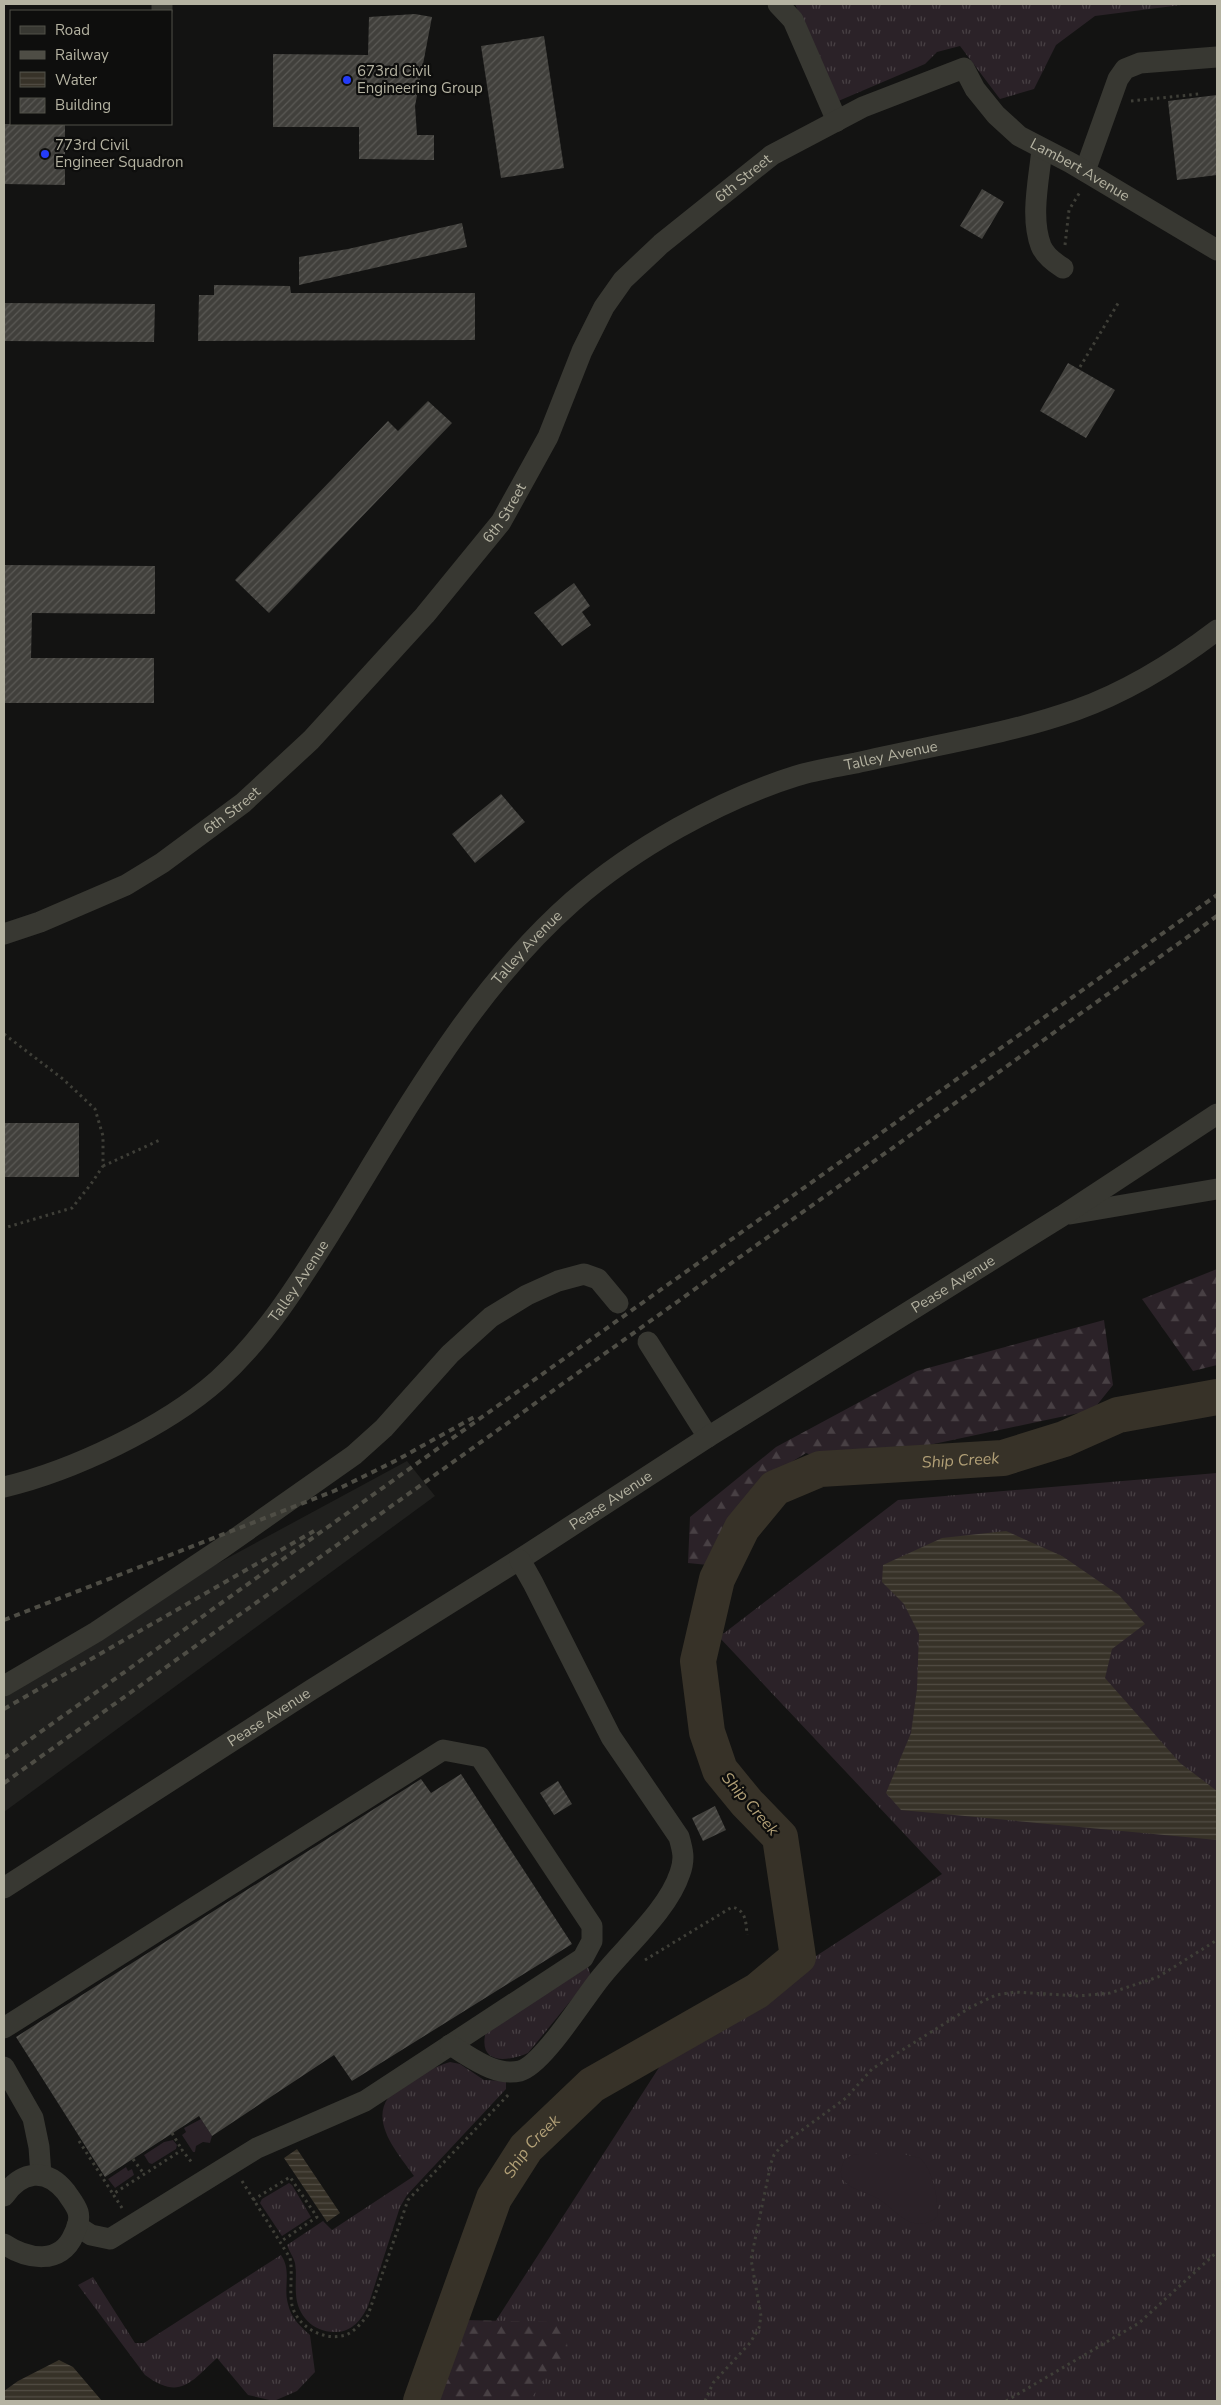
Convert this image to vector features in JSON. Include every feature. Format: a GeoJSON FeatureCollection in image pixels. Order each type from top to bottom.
{"type":"FeatureCollection","features":[{"type":"Feature","properties":{"kind":"street"},"geometry":{"type":"LineString","coordinates":[[778,4],[793,20],[837,121]]}},
{"type":"Feature","properties":{"kind":"street"},"geometry":{"type":"LineString","coordinates":[[1084,178],[1118,79],[1125,69],[1140,63],[1217,57]]}},
{"type":"Feature","properties":{"kind":"street","name":"6th Street"},"geometry":{"type":"LineString","coordinates":[[4,934],[40,922],[126,885],[162,864],[243,802],[311,740],[425,615],[501,522],[548,437],[582,351],[604,307],[622,280],[661,244],[772,156],[863,108],[964,68]]}},
{"type":"Feature","properties":{"kind":"street","name":"Lambert Avenue"},"geometry":{"type":"LineString","coordinates":[[964,68],[975,89],[996,115],[1019,136],[1042,149],[1084,178],[1217,250]]}},
{"type":"Feature","properties":{"kind":"street"},"geometry":{"type":"LineString","coordinates":[[1042,149],[1036,210],[1038,231],[1042,248],[1060,266]]}},
{"type":"Feature","properties":{"kind":"street","name":"Talley Avenue"},"geometry":{"type":"LineString","coordinates":[[4,1487],[70,1465],[134,1436],[191,1402],[245,1354],[291,1295],[441,1055],[483,996],[530,941],[576,899],[634,855],[683,826],[738,798],[796,776],[1030,724],[1078,709],[1127,687],[1188,652],[1217,630]]}},
{"type":"Feature","properties":{"kind":"street","name":"Pease Avenue"},"geometry":{"type":"LineString","coordinates":[[4,1888],[311,1690],[520,1560],[708,1437],[1062,1216],[1217,1114]]}},
{"type":"Feature","properties":{"kind":"street"},"geometry":{"type":"LineString","coordinates":[[1062,1216],[1217,1189]]}},
{"type":"Feature","properties":{"kind":"street"},"geometry":{"type":"LineString","coordinates":[[4,1686],[96,1632],[222,1548],[354,1454],[384,1428],[450,1354],[491,1317],[527,1295],[558,1281],[584,1274],[598,1279],[618,1303]]}},
{"type":"Feature","properties":{"kind":"street"},"geometry":{"type":"LineString","coordinates":[[648,1342],[708,1437]]}},
{"type":"Feature","properties":{"kind":"street"},"geometry":{"type":"LineString","coordinates":[[450,2045],[482,2064],[502,2072],[521,2071],[535,2061],[564,2027],[605,1971],[637,1937],[668,1896],[680,1875],[685,1856],[679,1837],[611,1737],[520,1560]]}},
{"type":"Feature","properties":{"kind":"street"},"geometry":{"type":"LineString","coordinates":[[4,2028],[443,1750],[480,1758],[592,1926],[592,1941],[583,1958],[365,2101],[257,2148],[110,2239],[91,2235],[77,2226]]}},
{"type":"Feature","properties":{"kind":"street"},"geometry":{"type":"LineString","coordinates":[[4,2067],[33,2118],[39,2146],[41,2175]]}},
{"type":"Feature","properties":{"kind":"street"},"geometry":{"type":"LineString","coordinates":[[4,2196],[26,2175],[41,2175],[62,2187],[78,2212],[77,2226],[72,2240],[63,2250],[50,2258],[24,2254],[4,2244]]}},
{"type":"Feature","properties":{"kind":"path"},"geometry":{"type":"LineString","coordinates":[[1111,99],[1124,102],[1199,94]]}},
{"type":"Feature","properties":{"kind":"path"},"geometry":{"type":"LineString","coordinates":[[1060,266],[1065,247],[1069,210],[1084,178]]}},
{"type":"Feature","properties":{"kind":"path"},"geometry":{"type":"LineString","coordinates":[[1080,367],[1120,300]]}},
{"type":"Feature","properties":{"kind":"path"},"geometry":{"type":"LineString","coordinates":[[4,1034],[63,1079],[95,1109],[103,1136],[103,1166]]}},
{"type":"Feature","properties":{"kind":"path"},"geometry":{"type":"LineString","coordinates":[[4,1228],[72,1208],[103,1166],[160,1140]]}},
{"type":"Feature","properties":{"kind":"path"},"geometry":{"type":"LineString","coordinates":[[638,1964],[732,1907],[739,1908],[744,1914],[747,1935]]}},
{"type":"Feature","properties":{"kind":"path"},"geometry":{"type":"LineString","coordinates":[[705,2401],[714,2383],[750,2343],[759,2328],[761,2316],[752,2259],[771,2164],[774,2155],[783,2144],[846,2098],[872,2069],[971,2007],[996,1995],[1015,1992],[1078,1996],[1110,1993],[1158,1977],[1217,1940]]}},
{"type":"Feature","properties":{"kind":"path"},"geometry":{"type":"LineString","coordinates":[[240,2178],[290,2258],[292,2305],[299,2318],[309,2329],[321,2335],[337,2337],[348,2334],[359,2326],[368,2315],[408,2200],[518,2085],[521,2071]]}},
{"type":"Feature","properties":{"kind":"path"},"geometry":{"type":"LineString","coordinates":[[172,2133],[192,2164],[199,2160]]}},
{"type":"Feature","properties":{"kind":"path"},"geometry":{"type":"LineString","coordinates":[[79,2141],[124,2211]]}},
{"type":"Feature","properties":{"kind":"path"},"geometry":{"type":"LineString","coordinates":[[113,2194],[182,2150]]}},
{"type":"Feature","properties":{"kind":"path"},"geometry":{"type":"LineString","coordinates":[[133,2159],[144,2174]]}},
{"type":"Feature","properties":{"kind":"path"},"geometry":{"type":"LineString","coordinates":[[253,2200],[290,2177],[317,2217],[280,2242]]}},
{"type":"Feature","properties":{"kind":"path"},"geometry":{"type":"LineString","coordinates":[[1006,2401],[1140,2323],[1217,2252]]}},
{"type":"Feature","properties":{"kind":"shaded area"},"geometry":{"type":"Polygon","coordinates":[[[407,1461],[435,1496],[4,1812],[4,1679],[407,1461]]]}},
{"type":"Feature","properties":{"kind":"green space"},"geometry":{"type":"Polygon","coordinates":[[[795,4],[1189,4],[1095,16],[1056,45],[1034,89],[1000,99],[960,46],[937,52],[925,64],[836,102],[795,4]]]}},
{"type":"Feature","properties":{"kind":"green space"},"geometry":{"type":"Polygon","coordinates":[[[1217,1269],[1217,1365],[1193,1371],[1142,1299],[1217,1269]]]}},
{"type":"Feature","properties":{"kind":"green space"},"geometry":{"type":"Polygon","coordinates":[[[1104,1320],[1113,1385],[1093,1410],[915,1448],[829,1462],[806,1453],[774,1473],[730,1515],[708,1565],[688,1563],[690,1517],[776,1447],[917,1371],[1104,1320]]]}},
{"type":"Feature","properties":{"kind":"green space"},"geometry":{"type":"Polygon","coordinates":[[[1217,1473],[1217,2401],[444,2401],[669,2052],[942,1874],[719,1637],[898,1500],[1217,1473]]]}},
{"type":"Feature","properties":{"kind":"green space"},"geometry":{"type":"Polygon","coordinates":[[[588,1967],[591,1976],[528,2053],[503,2059],[490,2055],[486,2050],[484,2042],[486,2031],[588,1967]]]}},
{"type":"Feature","properties":{"kind":"green space"},"geometry":{"type":"Polygon","coordinates":[[[450,2062],[460,2064],[484,2080],[506,2081],[506,2089],[407,2195],[400,2207],[368,2306],[363,2316],[347,2330],[328,2332],[321,2330],[308,2322],[297,2302],[295,2263],[287,2245],[323,2221],[332,2230],[414,2176],[389,2139],[382,2118],[383,2108],[388,2098],[396,2090],[427,2071],[450,2062]]]}},
{"type":"Feature","properties":{"kind":"green space"},"geometry":{"type":"Polygon","coordinates":[[[201,2119],[212,2136],[210,2143],[203,2142],[196,2146],[195,2152],[193,2152],[182,2135],[186,2132],[184,2128],[201,2119]]]}},
{"type":"Feature","properties":{"kind":"green space"},"geometry":{"type":"Polygon","coordinates":[[[173,2140],[177,2145],[176,2149],[152,2164],[149,2163],[144,2155],[164,2142],[173,2140]]]}},
{"type":"Feature","properties":{"kind":"green space"},"geometry":{"type":"Polygon","coordinates":[[[859,2154],[903,2154],[920,2158],[925,2163],[932,2177],[937,2202],[937,2217],[920,2224],[912,2222],[904,2219],[877,2198],[847,2184],[841,2173],[844,2160],[859,2154]]]}},
{"type":"Feature","properties":{"kind":"green space"},"geometry":{"type":"Polygon","coordinates":[[[126,2167],[128,2171],[132,2169],[134,2175],[115,2188],[108,2179],[126,2167]]]}},
{"type":"Feature","properties":{"kind":"green space"},"geometry":{"type":"Polygon","coordinates":[[[289,2183],[311,2217],[282,2236],[260,2203],[262,2199],[289,2183]]]}},
{"type":"Feature","properties":{"kind":"green space"},"geometry":{"type":"Polygon","coordinates":[[[281,2255],[287,2273],[286,2291],[289,2309],[296,2321],[310,2335],[315,2372],[297,2391],[274,2401],[248,2395],[217,2358],[192,2381],[184,2385],[167,2387],[157,2383],[145,2375],[78,2285],[93,2277],[135,2343],[144,2343],[281,2255]]]}},
{"type":"Feature","properties":{"kind":"green space"},"geometry":{"type":"Polygon","coordinates":[[[463,2320],[564,2322],[569,2358],[545,2377],[533,2396],[535,2401],[436,2401],[463,2320]]]}},
{"type":"Feature","properties":{"kind":"water"},"geometry":{"type":"Polygon","coordinates":[[[1006,1531],[1062,1556],[1119,1595],[1145,1624],[1112,1649],[1105,1678],[1180,1763],[1217,1791],[1217,1840],[901,1810],[886,1793],[911,1733],[917,1689],[919,1634],[904,1604],[882,1582],[883,1565],[942,1538],[1006,1531]]]}},
{"type":"Feature","properties":{"kind":"water"},"geometry":{"type":"Polygon","coordinates":[[[297,2149],[340,2213],[327,2222],[284,2158],[297,2149]]]}},
{"type":"Feature","properties":{"kind":"water"},"geometry":{"type":"Polygon","coordinates":[[[59,2360],[73,2367],[102,2401],[4,2401],[4,2391],[18,2381],[59,2360]]]}},
{"type":"Feature","properties":{"kind":"building","name":"673rd Civil Engineering Group"},"geometry":{"type":"Polygon","coordinates":[[[415,14],[432,17],[415,106],[417,135],[434,135],[434,160],[359,159],[359,127],[273,127],[273,54],[368,55],[369,17],[415,14]]]}},
{"type":"Feature","properties":{"kind":"building"},"geometry":{"type":"Polygon","coordinates":[[[544,36],[564,168],[501,178],[481,46],[544,36]]]}},
{"type":"Feature","properties":{"kind":"building"},"geometry":{"type":"Polygon","coordinates":[[[1217,95],[1217,175],[1177,180],[1168,101],[1217,95]]]}},
{"type":"Feature","properties":{"kind":"building","name":"773rd Civil Engineer Squadron"},"geometry":{"type":"Polygon","coordinates":[[[4,124],[65,125],[65,185],[4,184],[4,124]]]}},
{"type":"Feature","properties":{"kind":"building"},"geometry":{"type":"Polygon","coordinates":[[[982,189],[1004,202],[982,239],[960,226],[982,189]]]}},
{"type":"Feature","properties":{"kind":"building"},"geometry":{"type":"Polygon","coordinates":[[[462,223],[467,247],[299,285],[299,257],[348,249],[462,223]]]}},
{"type":"Feature","properties":{"kind":"building"},"geometry":{"type":"Polygon","coordinates":[[[214,285],[290,286],[291,293],[475,293],[475,340],[198,341],[199,295],[214,295],[214,285]]]}},
{"type":"Feature","properties":{"kind":"building"},"geometry":{"type":"Polygon","coordinates":[[[4,303],[155,304],[154,342],[4,341],[4,303]]]}},
{"type":"Feature","properties":{"kind":"building"},"geometry":{"type":"Polygon","coordinates":[[[1068,363],[1115,390],[1086,438],[1040,411],[1068,363]]]}},
{"type":"Feature","properties":{"kind":"building"},"geometry":{"type":"Polygon","coordinates":[[[428,401],[452,423],[269,613],[235,580],[388,421],[398,431],[428,401]]]}},
{"type":"Feature","properties":{"kind":"building"},"geometry":{"type":"Polygon","coordinates":[[[4,565],[155,566],[155,614],[32,613],[31,658],[154,658],[154,703],[4,703],[4,565]]]}},
{"type":"Feature","properties":{"kind":"building"},"geometry":{"type":"Polygon","coordinates":[[[574,583],[590,606],[582,612],[591,625],[562,646],[534,613],[574,583]]]}},
{"type":"Feature","properties":{"kind":"building"},"geometry":{"type":"Polygon","coordinates":[[[501,794],[525,822],[475,863],[452,834],[501,794]]]}},
{"type":"Feature","properties":{"kind":"building"},"geometry":{"type":"Polygon","coordinates":[[[4,1123],[79,1123],[79,1177],[4,1177],[4,1123]]]}},
{"type":"Feature","properties":{"kind":"building"},"geometry":{"type":"Polygon","coordinates":[[[461,1774],[572,1944],[352,2081],[334,2055],[212,2136],[199,2116],[105,2177],[16,2037],[421,1779],[431,1793],[461,1774]]]}},
{"type":"Feature","properties":{"kind":"building"},"geometry":{"type":"Polygon","coordinates":[[[558,1781],[572,1804],[554,1815],[540,1793],[558,1781]]]}},
{"type":"Feature","properties":{"kind":"building"},"geometry":{"type":"Polygon","coordinates":[[[715,1806],[726,1830],[703,1841],[692,1818],[715,1806]]]}},
{"type":"Feature","properties":{"kind":"waterway","name":"Ship Creek"},"geometry":{"type":"LineString","coordinates":[[421,2401],[494,2198],[526,2148],[592,2085],[757,1991],[798,1957],[780,1837],[747,1803],[720,1770],[707,1732],[698,1661],[717,1579],[742,1528],[775,1488],[820,1469],[1003,1458],[1064,1439],[1118,1415],[1217,1397]]}},
{"type":"Feature","properties":{"kind":"railway"},"geometry":{"type":"LineString","coordinates":[[4,1758],[1217,895]]}},
{"type":"Feature","properties":{"kind":"railway"},"geometry":{"type":"LineString","coordinates":[[4,1783],[1217,916]]}},
{"type":"Feature","properties":{"kind":"railway"},"geometry":{"type":"LineString","coordinates":[[4,1620],[334,1491],[397,1460],[476,1416]]}},
{"type":"Feature","properties":{"kind":"railway"},"geometry":{"type":"LineString","coordinates":[[4,1709],[314,1531]]}},
{"type":"Feature","properties":{"kind":"place","name":"673rd Civil Engineering Group"},"geometry":{"type":"Point","coordinates":[347,80]}},
{"type":"Feature","properties":{"kind":"place","name":"773rd Civil Engineer Squadron"},"geometry":{"type":"Point","coordinates":[45,154]}}]}
